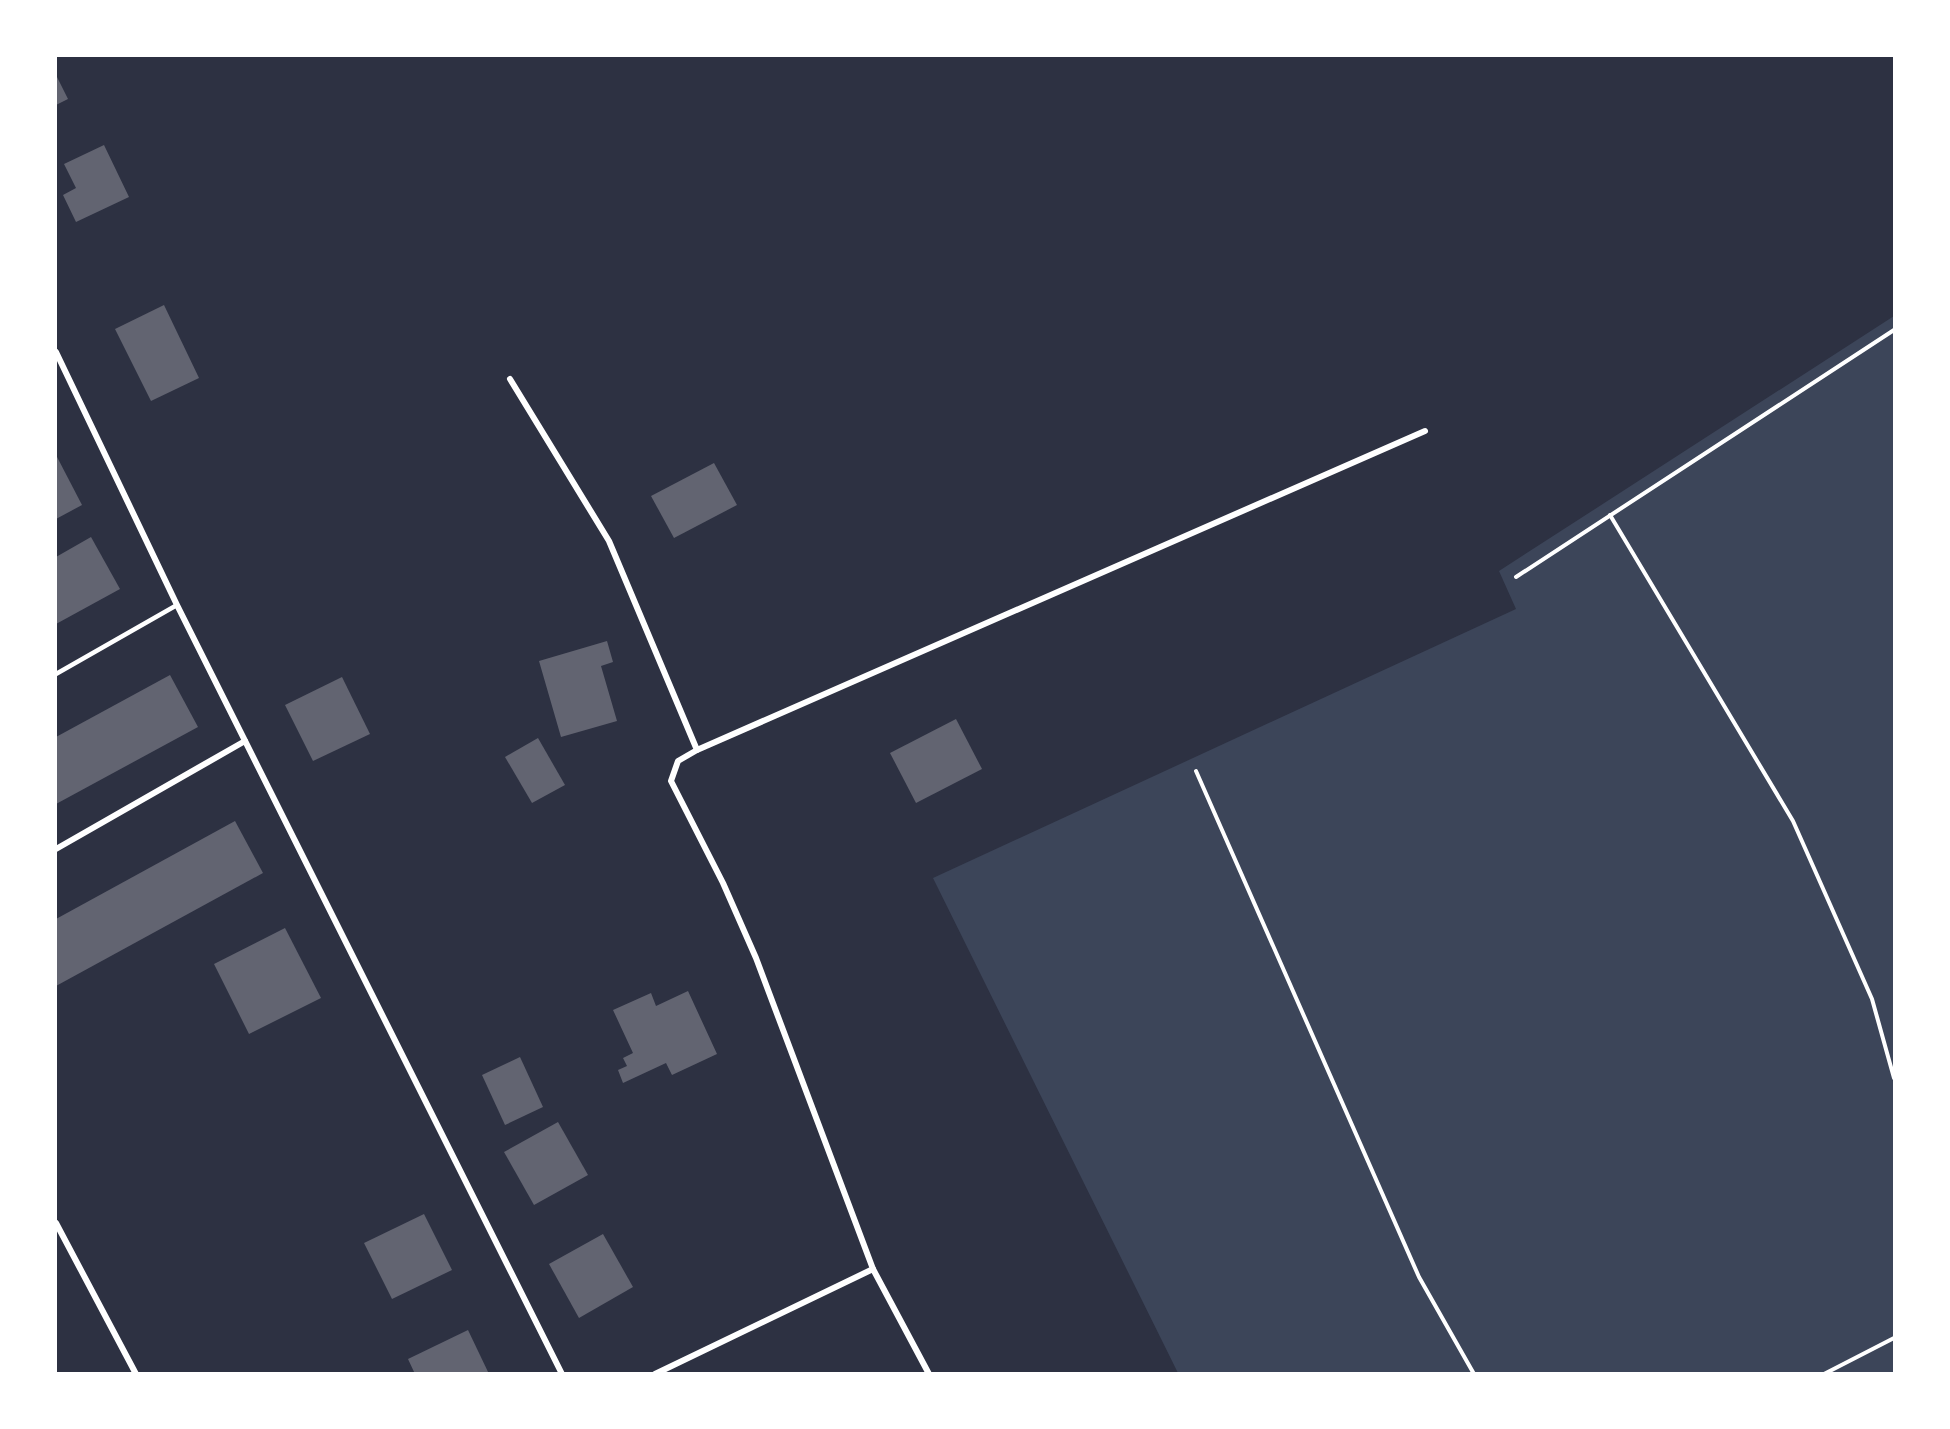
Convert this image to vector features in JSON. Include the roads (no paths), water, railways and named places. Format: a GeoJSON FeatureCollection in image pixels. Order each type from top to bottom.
{"type":"FeatureCollection","features":[{"type":"Feature","properties":{"kind":"street"},"geometry":{"type":"LineString","coordinates":[[56,352],[177,605],[562,1374]]}},
{"type":"Feature","properties":{"kind":"street"},"geometry":{"type":"LineString","coordinates":[[510,379],[609,541],[697,750]]}},
{"type":"Feature","properties":{"kind":"street"},"geometry":{"type":"LineString","coordinates":[[929,1374],[873,1269],[756,958],[723,882],[671,781],[678,761],[697,750],[1425,431]]}},
{"type":"Feature","properties":{"kind":"street"},"geometry":{"type":"LineString","coordinates":[[56,849],[245,741]]}},
{"type":"Feature","properties":{"kind":"street"},"geometry":{"type":"LineString","coordinates":[[56,1223],[136,1374]]}},
{"type":"Feature","properties":{"kind":"street"},"geometry":{"type":"LineString","coordinates":[[655,1374],[873,1269]]}},
{"type":"Feature","properties":{"kind":"lane"},"geometry":{"type":"LineString","coordinates":[[56,674],[177,605]]}}]}
